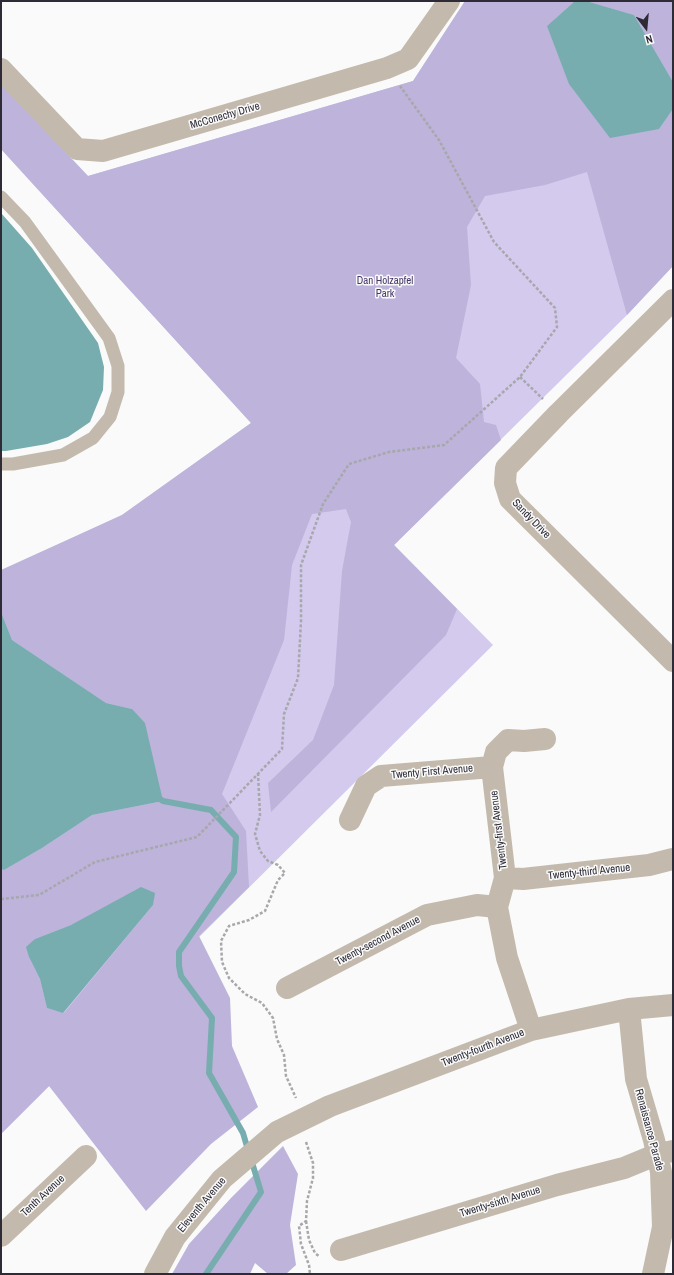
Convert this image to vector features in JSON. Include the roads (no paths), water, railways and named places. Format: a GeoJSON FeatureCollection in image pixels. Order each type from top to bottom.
{"type":"FeatureCollection","features":[{"type":"Feature","properties":{"kind":"street","name":"McConechy Drive"},"geometry":{"type":"LineString","coordinates":[[1,69],[77,149],[104,151],[387,68],[408,59],[448,1]]}},
{"type":"Feature","properties":{"kind":"street","name":"Sandy Drive"},"geometry":{"type":"LineString","coordinates":[[669,312],[558,413],[506,468],[504,483],[510,499],[673,660]]}},
{"type":"Feature","properties":{"kind":"street","name":"Twenty-first Avenue"},"geometry":{"type":"LineString","coordinates":[[531,1030],[507,958],[497,908],[505,878],[492,767],[496,752],[508,740],[524,741],[545,739]]}},
{"type":"Feature","properties":{"kind":"street","name":"Twenty First Avenue"},"geometry":{"type":"LineString","coordinates":[[350,820],[366,786],[381,776],[492,767]]}},
{"type":"Feature","properties":{"kind":"street","name":"Twenty-third Avenue"},"geometry":{"type":"LineString","coordinates":[[505,878],[524,879],[649,866],[673,858]]}},
{"type":"Feature","properties":{"kind":"street","name":"Twenty-second Avenue"},"geometry":{"type":"LineString","coordinates":[[287,988],[427,915],[477,905],[497,908]]}},
{"type":"Feature","properties":{"kind":"street","name":"Twenty-fourth Avenue"},"geometry":{"type":"LineString","coordinates":[[301,1120],[330,1106],[531,1030],[629,1009],[673,1005]]}},
{"type":"Feature","properties":{"kind":"street","name":"Renaissance Parade"},"geometry":{"type":"LineString","coordinates":[[629,1009],[636,1079],[665,1152],[661,1172],[663,1227],[653,1274]]}},
{"type":"Feature","properties":{"kind":"street","name":"Eleventh Avenue"},"geometry":{"type":"LineString","coordinates":[[155,1274],[175,1237],[222,1179],[277,1132],[301,1120]]}},
{"type":"Feature","properties":{"kind":"street","name":"Twenty-sixth Avenue"},"geometry":{"type":"LineString","coordinates":[[341,1250],[557,1185],[624,1168],[665,1152]]}},
{"type":"Feature","properties":{"kind":"street","name":"Tenth Avenue"},"geometry":{"type":"LineString","coordinates":[[1,1236],[86,1156]]}},
{"type":"Feature","properties":{"kind":"lane"},"geometry":{"type":"LineString","coordinates":[[1,197],[25,222],[109,338],[118,366],[118,392],[110,417],[93,438],[63,455],[14,464],[1,464]]}},
{"type":"Feature","properties":{"kind":"water"},"geometry":{"type":"Polygon","coordinates":[[[575,1],[586,1],[634,15],[673,82],[673,109],[659,129],[610,138],[569,84],[547,26],[575,1]]]}},
{"type":"Feature","properties":{"kind":"water"},"geometry":{"type":"Polygon","coordinates":[[[1,213],[32,248],[98,343],[104,367],[103,390],[90,422],[68,437],[47,444],[6,451],[1,451],[1,213]]]}},
{"type":"Feature","properties":{"kind":"water"},"geometry":{"type":"Polygon","coordinates":[[[1,612],[12,640],[106,703],[132,709],[145,723],[163,801],[92,815],[42,848],[4,870],[1,869],[1,612]]]}},
{"type":"Feature","properties":{"kind":"water"},"geometry":{"type":"Polygon","coordinates":[[[141,887],[155,893],[153,905],[63,1013],[47,1008],[40,979],[29,957],[26,947],[35,939],[71,925],[141,887]]]}},
{"type":"Feature","properties":{"kind":"waterway"},"geometry":{"type":"LineString","coordinates":[[157,797],[163,801],[211,810],[236,837],[234,872],[179,952],[179,966],[181,976],[212,1018],[209,1073],[243,1133],[248,1150]]}},
{"type":"Feature","properties":{"kind":"waterway"},"geometry":{"type":"LineString","coordinates":[[206,1274],[261,1192],[251,1159]]}},
{"type":"Feature","properties":{"kind":"park label","name":"Dan Holzapfel Park"},"geometry":{"type":"Point","coordinates":[385,287]}}]}
